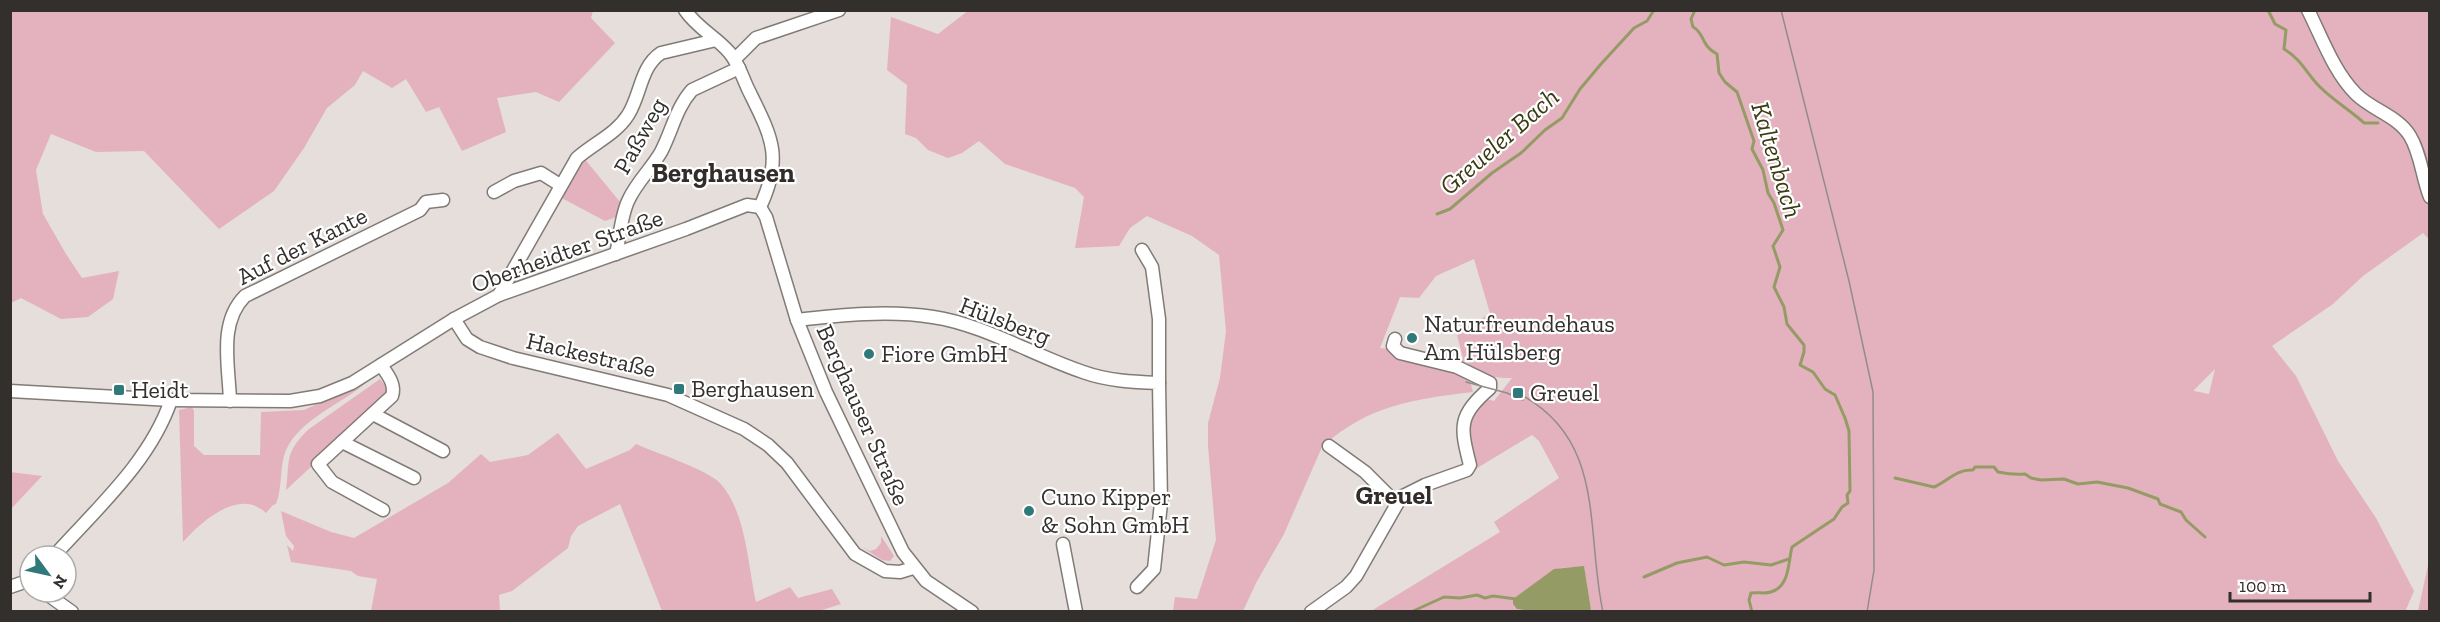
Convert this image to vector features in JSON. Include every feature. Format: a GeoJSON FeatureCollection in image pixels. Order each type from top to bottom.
{"type":"FeatureCollection","features":[{"type":"Feature","properties":{"kind":"street"},"geometry":{"type":"LineString","coordinates":[[684,10],[703,32],[716,40],[737,64],[768,130],[774,159],[771,184],[760,207]]}},
{"type":"Feature","properties":{"kind":"street","name":"Paßweg"},"geometry":{"type":"LineString","coordinates":[[616,254],[628,200],[662,149],[675,117],[692,90],[737,64],[756,38],[839,10]]}},
{"type":"Feature","properties":{"kind":"street"},"geometry":{"type":"LineString","coordinates":[[2308,10],[2351,89],[2365,102],[2393,119],[2411,136],[2430,197]]}},
{"type":"Feature","properties":{"kind":"street"},"geometry":{"type":"LineString","coordinates":[[500,295],[577,158],[595,142],[618,127],[629,114],[653,58],[661,53],[716,40]]}},
{"type":"Feature","properties":{"kind":"street"},"geometry":{"type":"LineString","coordinates":[[494,192],[514,181],[541,173],[560,185]]}},
{"type":"Feature","properties":{"kind":"street","name":"Auf der Kante"},"geometry":{"type":"LineString","coordinates":[[230,401],[227,331],[233,311],[245,296],[420,210],[426,202],[443,200]]}},
{"type":"Feature","properties":{"kind":"street","name":"Oberheidter Straße"},"geometry":{"type":"LineString","coordinates":[[10,391],[230,401],[290,400],[320,396],[352,383],[453,319],[500,295],[747,205],[760,207]]}},
{"type":"Feature","properties":{"kind":"street","name":"Berghauser Straße"},"geometry":{"type":"LineString","coordinates":[[760,207],[766,217],[797,320],[846,434],[903,552],[913,568],[935,588],[972,612]]}},
{"type":"Feature","properties":{"kind":"street"},"geometry":{"type":"LineString","coordinates":[[1137,587],[1154,569],[1161,503],[1159,319],[1152,267],[1142,250]]}},
{"type":"Feature","properties":{"kind":"street","name":"Hülsberg"},"geometry":{"type":"LineString","coordinates":[[797,320],[862,314],[933,317],[963,324],[1086,374],[1120,381],[1159,383]]}},
{"type":"Feature","properties":{"kind":"street","name":"Hackestraße"},"geometry":{"type":"LineString","coordinates":[[453,319],[467,339],[480,347],[513,358],[668,395],[744,429],[768,445],[787,463],[855,554],[885,571],[900,572],[913,568]]}},
{"type":"Feature","properties":{"kind":"street"},"geometry":{"type":"LineString","coordinates":[[1311,612],[1341,591],[1356,576],[1397,504],[1407,493],[1467,470],[1470,465],[1462,428],[1472,405],[1491,386],[1490,382],[1457,367],[1400,353],[1393,346],[1395,339]]}},
{"type":"Feature","properties":{"kind":"street"},"geometry":{"type":"LineString","coordinates":[[381,365],[392,383],[394,392],[318,464],[332,482],[383,510]]}},
{"type":"Feature","properties":{"kind":"street"},"geometry":{"type":"LineString","coordinates":[[65,544],[120,484],[156,435],[171,400]]}},
{"type":"Feature","properties":{"kind":"street"},"geometry":{"type":"LineString","coordinates":[[373,414],[443,451]]}},
{"type":"Feature","properties":{"kind":"street"},"geometry":{"type":"LineString","coordinates":[[342,442],[414,478]]}},
{"type":"Feature","properties":{"kind":"street"},"geometry":{"type":"LineString","coordinates":[[1329,446],[1365,472],[1397,504]]}},
{"type":"Feature","properties":{"kind":"street"},"geometry":{"type":"LineString","coordinates":[[1063,544],[1076,612]]}},
{"type":"Feature","properties":{"kind":"shaded area"},"geometry":{"type":"Polygon","coordinates":[[[11,10],[593,11],[591,18],[615,43],[559,102],[536,92],[497,98],[506,132],[462,151],[439,107],[426,112],[406,79],[392,88],[363,71],[355,85],[327,108],[304,148],[274,191],[219,229],[144,151],[96,152],[51,134],[36,170],[43,214],[82,278],[119,271],[113,299],[88,317],[61,319],[21,298],[11,303],[11,10]]]}},
{"type":"Feature","properties":{"kind":"shaded area"},"geometry":{"type":"Polygon","coordinates":[[[969,10],[2429,11],[2429,239],[2423,233],[2363,276],[2333,304],[2272,346],[2296,376],[2338,461],[2376,518],[2414,591],[2405,612],[1589,612],[1591,609],[1584,567],[1560,568],[1517,609],[1537,611],[1371,611],[1500,532],[1494,522],[1559,478],[1539,441],[1532,435],[1472,471],[1465,428],[1483,398],[1494,401],[1512,378],[1486,375],[1475,370],[1464,360],[1473,392],[1411,401],[1393,406],[1357,422],[1322,447],[1284,534],[1243,611],[1173,611],[1175,597],[1197,599],[1216,540],[1208,423],[1220,378],[1226,331],[1219,255],[1192,236],[1147,216],[1130,228],[1119,246],[1075,248],[1084,197],[1075,188],[1005,164],[979,141],[962,153],[948,158],[928,150],[916,138],[905,134],[907,85],[887,70],[891,17],[938,34],[969,10]],[[1474,259],[1436,276],[1419,298],[1400,297],[1380,348],[1463,358],[1457,335],[1490,313],[1474,259]],[[2215,369],[2194,390],[2194,391],[2209,394],[2215,369]]]}},
{"type":"Feature","properties":{"kind":"shaded area"},"geometry":{"type":"Polygon","coordinates":[[[583,157],[620,202],[622,215],[605,221],[558,196],[583,157]]]}},
{"type":"Feature","properties":{"kind":"shaded area"},"geometry":{"type":"Polygon","coordinates":[[[380,379],[387,393],[383,400],[286,490],[290,457],[295,444],[309,429],[380,379]]]}},
{"type":"Feature","properties":{"kind":"shaded area"},"geometry":{"type":"Polygon","coordinates":[[[367,382],[312,420],[293,439],[284,456],[276,504],[266,513],[255,506],[233,505],[210,517],[183,542],[179,410],[192,407],[194,446],[204,455],[260,455],[261,412],[304,410],[367,382]]]}},
{"type":"Feature","properties":{"kind":"shaded area"},"geometry":{"type":"Polygon","coordinates":[[[558,433],[586,469],[630,450],[636,444],[693,467],[720,483],[729,495],[741,523],[756,602],[790,587],[798,598],[832,589],[841,604],[816,612],[662,611],[620,504],[578,526],[571,536],[568,548],[512,591],[499,595],[500,611],[371,611],[377,579],[358,576],[351,571],[291,562],[287,545],[293,551],[294,546],[286,536],[281,511],[331,532],[354,538],[448,483],[481,454],[490,462],[528,455],[558,433]]]}},
{"type":"Feature","properties":{"kind":"shaded area"},"geometry":{"type":"Polygon","coordinates":[[[10,472],[42,476],[11,509],[10,509],[10,472]]]}},
{"type":"Feature","properties":{"kind":"shaded area"},"geometry":{"type":"Polygon","coordinates":[[[881,536],[894,556],[890,561],[882,560],[862,547],[870,551],[876,549],[881,543],[881,536]]]}},
{"type":"Feature","properties":{"kind":"shaded area"},"geometry":{"type":"Polygon","coordinates":[[[2429,561],[2429,611],[2418,611],[2429,561]]]}},
{"type":"Feature","properties":{"kind":"shaded area"},"geometry":{"type":"Polygon","coordinates":[[[1584,566],[1591,609],[1589,611],[1537,612],[1517,609],[1513,604],[1513,599],[1554,569],[1584,566]]]}},
{"type":"Feature","properties":{"kind":"waterway","name":"Greueler Bach"},"geometry":{"type":"LineString","coordinates":[[1437,214],[1450,209],[1562,118],[1580,89],[1601,64],[1634,28],[1647,21],[1654,10]]}},
{"type":"Feature","properties":{"kind":"waterway","name":"Kaltenbach"},"geometry":{"type":"LineString","coordinates":[[1695,10],[1691,19],[1693,27],[1708,47],[1717,54],[1719,73],[1725,82],[1737,92],[1754,141],[1752,149],[1763,170],[1768,193],[1774,203],[1783,230],[1773,246],[1780,267],[1774,287],[1784,307],[1787,324],[1804,345],[1800,365],[1813,372],[1825,389],[1835,395],[1849,431],[1850,491],[1847,495],[1848,503],[1842,507],[1834,519],[1792,547],[1782,585],[1769,593],[1751,593],[1749,600],[1752,612]]}},
{"type":"Feature","properties":{"kind":"waterway"},"geometry":{"type":"LineString","coordinates":[[2268,10],[2275,24],[2286,30],[2284,49],[2299,62],[2320,87],[2364,123],[2378,123]]}},
{"type":"Feature","properties":{"kind":"waterway"},"geometry":{"type":"LineString","coordinates":[[1895,478],[1934,487],[1962,471],[1973,470],[1975,467],[1994,467],[1998,472],[2025,474],[2041,480],[2064,479],[2078,484],[2097,482],[2128,488],[2158,499],[2160,504],[2181,512],[2186,520],[2205,537]]}},
{"type":"Feature","properties":{"kind":"waterway"},"geometry":{"type":"LineString","coordinates":[[1644,577],[1677,563],[1707,557],[1724,565],[1744,562],[1771,565],[1789,559]]}},
{"type":"Feature","properties":{"kind":"waterway"},"geometry":{"type":"LineString","coordinates":[[1411,612],[1444,597],[1460,598],[1477,595],[1485,598],[1493,596],[1516,599]]}},
{"type":"Feature","properties":{"kind":"tram line"},"geometry":{"type":"LineString","coordinates":[[1781,10],[1849,281],[1873,392],[1874,570],[1867,612]]}},
{"type":"Feature","properties":{"kind":"tram line"},"geometry":{"type":"LineString","coordinates":[[1466,382],[1507,393],[1523,400]]}},
{"type":"Feature","properties":{"kind":"tram line"},"geometry":{"type":"LineString","coordinates":[[1518,393],[1546,412],[1566,435],[1579,461],[1592,518],[1603,612]]}},
{"type":"Feature","properties":{"kind":"place","name":"Naturfreundehaus Am Hülsberg"},"geometry":{"type":"Point","coordinates":[1412,338]}},
{"type":"Feature","properties":{"kind":"place","name":"Fiore GmbH"},"geometry":{"type":"Point","coordinates":[869,354]}},
{"type":"Feature","properties":{"kind":"place","name":"Berghausen"},"geometry":{"type":"Point","coordinates":[679,389]}},
{"type":"Feature","properties":{"kind":"place","name":"Heidt"},"geometry":{"type":"Point","coordinates":[119,390]}},
{"type":"Feature","properties":{"kind":"place","name":"Greuel"},"geometry":{"type":"Point","coordinates":[1518,393]}},
{"type":"Feature","properties":{"kind":"place","name":"Cuno Kipper & Sohn GmbH"},"geometry":{"type":"Point","coordinates":[1029,511]}},
{"type":"Feature","properties":{"kind":"district","name":"Berghausen"},"geometry":{"type":"Point","coordinates":[723,173]}},
{"type":"Feature","properties":{"kind":"district","name":"Greuel"},"geometry":{"type":"Point","coordinates":[1394,495]}}]}
